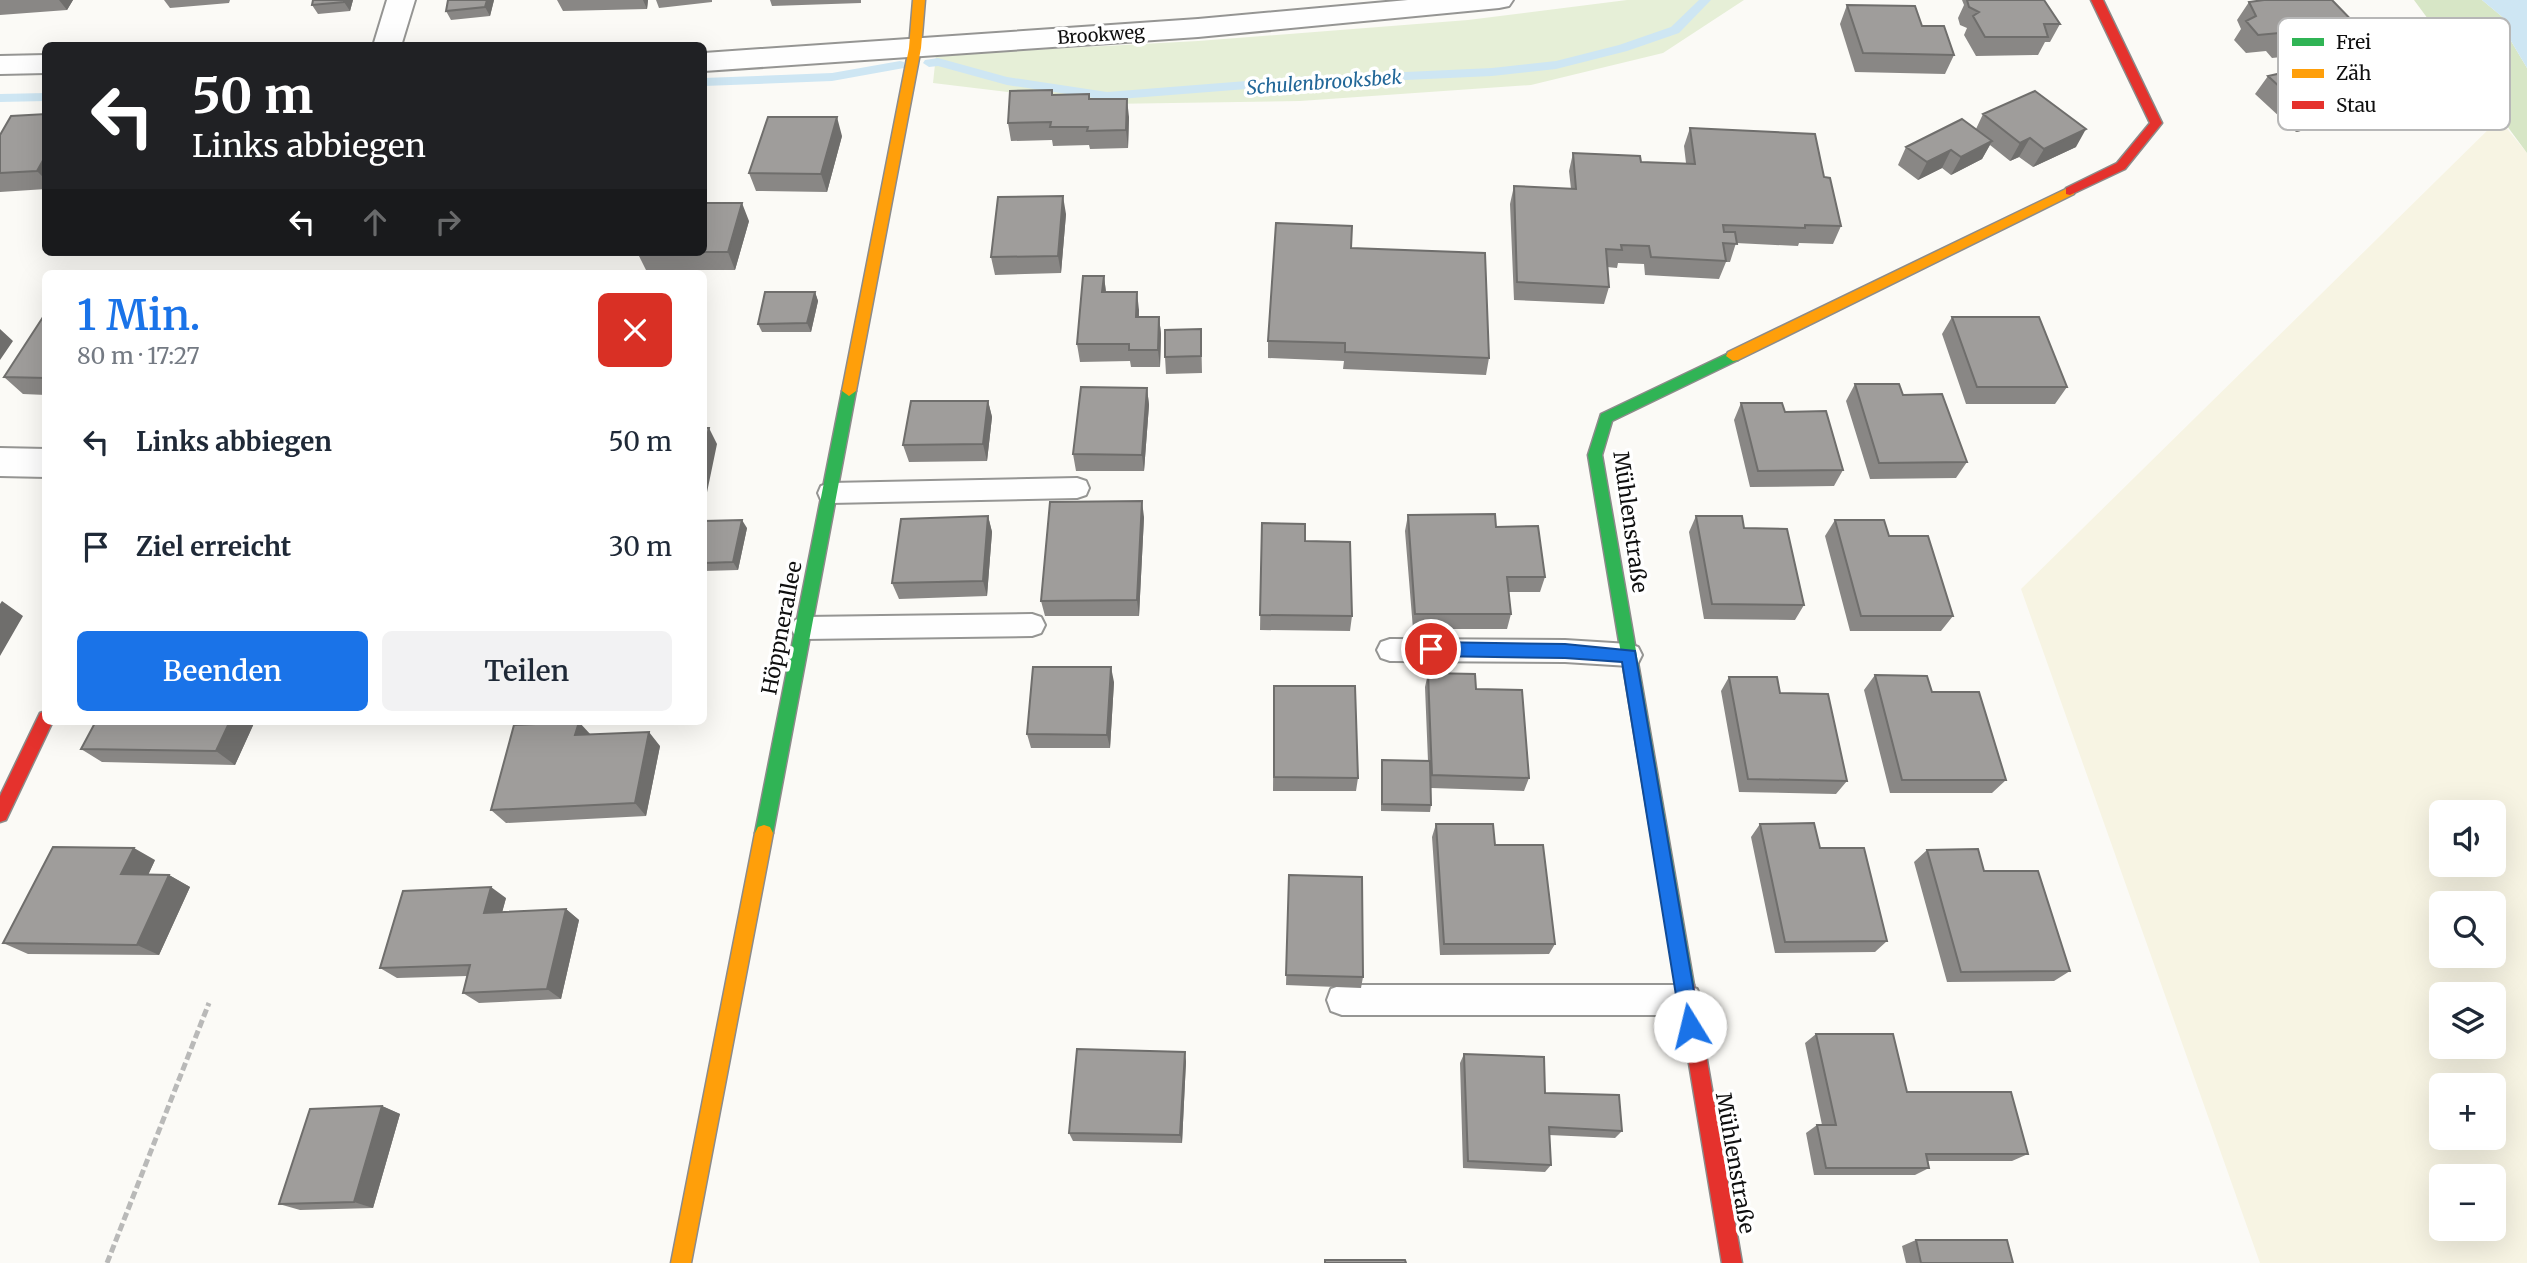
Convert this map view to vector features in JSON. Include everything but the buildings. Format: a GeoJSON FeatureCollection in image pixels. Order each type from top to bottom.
{"type":"FeatureCollection","features":[{"type":"Feature","properties":{"kind":"street"},"geometry":{"type":"LineString","coordinates":[[388,42],[401,0]]}},
{"type":"Feature","properties":{"kind":"street","name":"Höppnerallee"},"geometry":{"type":"LineString","coordinates":[[681,1263],[915,48],[919,0]]}},
{"type":"Feature","properties":{"kind":"street","name":"Brookweg"},"geometry":{"type":"LineString","coordinates":[[707,62],[1198,28],[1499,0]]}},
{"type":"Feature","properties":{"kind":"street","name":"Mühlenstraße"},"geometry":{"type":"LineString","coordinates":[[1731,1263],[1595,455],[1606,418],[2122,166],[2156,123],[2097,0]]}},
{"type":"Feature","properties":{"kind":"street"},"geometry":{"type":"LineString","coordinates":[[0,65],[42,64]]}},
{"type":"Feature","properties":{"kind":"street"},"geometry":{"type":"LineString","coordinates":[[0,462],[42,463]]}},
{"type":"Feature","properties":{"kind":"street"},"geometry":{"type":"LineString","coordinates":[[0,814],[43,725]]}},
{"type":"Feature","properties":{"kind":"lane"},"geometry":{"type":"LineString","coordinates":[[830,493],[1077,488]]}},
{"type":"Feature","properties":{"kind":"lane"},"geometry":{"type":"LineString","coordinates":[[804,628],[1032,625]]}},
{"type":"Feature","properties":{"kind":"lane"},"geometry":{"type":"LineString","coordinates":[[1390,650],[1565,651],[1629,656]]}},
{"type":"Feature","properties":{"kind":"lane"},"geometry":{"type":"LineString","coordinates":[[1342,1000],[1686,1000]]}},
{"type":"Feature","properties":{"kind":"path"},"geometry":{"type":"LineString","coordinates":[[107,1263],[209,1003]]}},
{"type":"Feature","properties":{"kind":"shaded area"},"geometry":{"type":"Polygon","coordinates":[[[2488,130],[2508,130],[2527,153],[2527,1263],[2260,1263],[2021,589],[2488,130]]]}},
{"type":"Feature","properties":{"kind":"green space"},"geometry":{"type":"Polygon","coordinates":[[[1627,0],[1744,0],[1663,53],[1531,85],[1300,101],[1106,104],[933,83],[936,55],[1198,41],[1468,20],[1627,0]]]}},
{"type":"Feature","properties":{"kind":"green space"},"geometry":{"type":"Polygon","coordinates":[[[2414,0],[2482,0],[2504,18],[2427,18],[2414,0]]]}},
{"type":"Feature","properties":{"kind":"green space"},"geometry":{"type":"Polygon","coordinates":[[[2510,37],[2527,68],[2527,153],[2510,130],[2510,37]]]}},
{"type":"Feature","properties":{"kind":"water"},"geometry":{"type":"Polygon","coordinates":[[[2482,0],[2527,0],[2527,68],[2511,41],[2510,18],[2504,18],[2482,0]]]}},
{"type":"Feature","properties":{"kind":"waterway","name":"Schulenbrooksbek"},"geometry":{"type":"LineString","coordinates":[[929,63],[938,62],[1007,81],[1107,96],[1298,81],[1492,72],[1556,65],[1623,48],[1675,30],[1705,0]]}},
{"type":"Feature","properties":{"kind":"waterway","name":"Schulenbrooksbek"},"geometry":{"type":"LineString","coordinates":[[707,82],[832,77],[900,65]]}},
{"type":"Feature","properties":{"kind":"waterway","name":"Schulenbrooksbek"},"geometry":{"type":"LineString","coordinates":[[0,98],[42,97]]}},
{"type":"Feature","properties":{"kind":"traffic: fast"},"geometry":{"type":"LineString","coordinates":[[1685,985],[1595,455],[1606,418],[1733,356]]}},
{"type":"Feature","properties":{"kind":"traffic: fast"},"geometry":{"type":"LineString","coordinates":[[764,833],[849,391]]}},
{"type":"Feature","properties":{"kind":"traffic: slow"},"geometry":{"type":"LineString","coordinates":[[849,391],[915,48],[919,0]]}},
{"type":"Feature","properties":{"kind":"traffic: slow"},"geometry":{"type":"LineString","coordinates":[[1733,356],[2070,191]]}},
{"type":"Feature","properties":{"kind":"traffic: slow"},"geometry":{"type":"LineString","coordinates":[[681,1263],[764,833]]}},
{"type":"Feature","properties":{"kind":"traffic: jam"},"geometry":{"type":"LineString","coordinates":[[2070,191],[2121,166],[2156,123],[2097,0]]}},
{"type":"Feature","properties":{"kind":"traffic: jam"},"geometry":{"type":"LineString","coordinates":[[0,814],[43,725]]}},
{"type":"Feature","properties":{"kind":"traffic: jam"},"geometry":{"type":"LineString","coordinates":[[1685,985],[1732,1263]]}},
{"type":"Feature","properties":{"kind":"route"},"geometry":{"type":"LineString","coordinates":[[1431,649],[1565,651],[1629,656],[1690,1026]]}}]}
